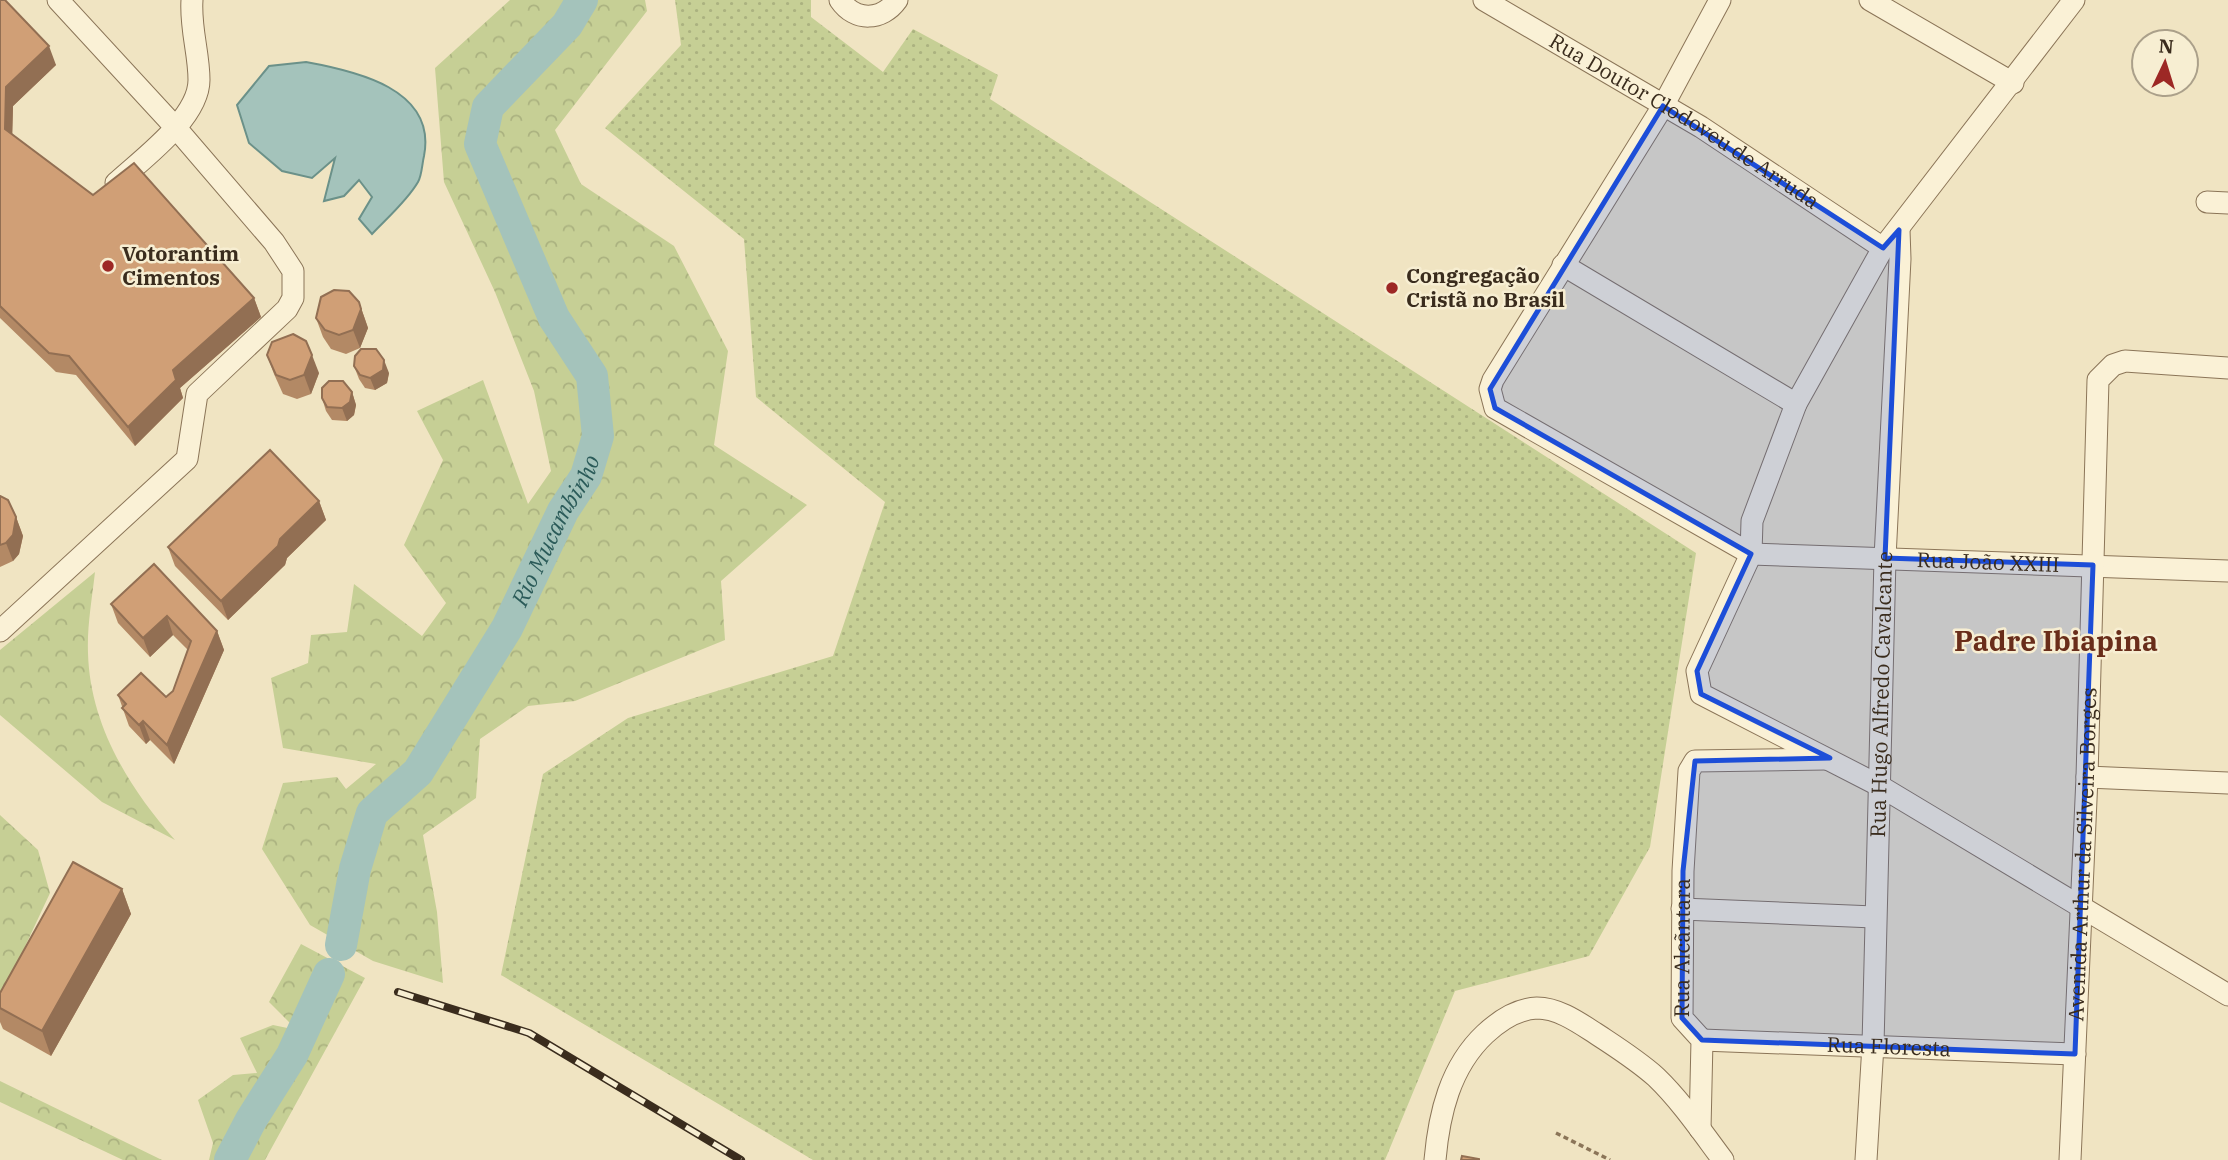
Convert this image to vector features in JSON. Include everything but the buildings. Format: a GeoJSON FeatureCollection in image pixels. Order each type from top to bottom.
{"type":"FeatureCollection","features":[{"type":"Feature","properties":{"kind":"street"},"geometry":{"type":"LineString","coordinates":[[0,631],[187,459],[197,394],[287,309],[293,298],[293,271],[274,242],[176,128],[58,0]]}},
{"type":"Feature","properties":{"kind":"street"},"geometry":{"type":"LineString","coordinates":[[104,194],[176,128],[196,97],[199,84],[190,22],[191,0]]}},
{"type":"Feature","properties":{"kind":"street"},"geometry":{"type":"LineString","coordinates":[[840,0],[849,11],[859,17],[882,14],[897,0]]}},
{"type":"Feature","properties":{"kind":"street","name":"Rua Doutor Clodoveu de Arruda"},"geometry":{"type":"LineString","coordinates":[[1484,0],[1663,106],[1883,248]]}},
{"type":"Feature","properties":{"kind":"street"},"geometry":{"type":"LineString","coordinates":[[1720,0],[1663,106],[1490,388],[1495,408],[1751,554]]}},
{"type":"Feature","properties":{"kind":"street"},"geometry":{"type":"LineString","coordinates":[[1870,0],[2013,83]]}},
{"type":"Feature","properties":{"kind":"street"},"geometry":{"type":"LineString","coordinates":[[2074,0],[2013,83],[1883,248],[1796,404],[1752,521],[1751,554],[1697,671],[1701,694],[1878,785],[2080,909],[2228,995]]}},
{"type":"Feature","properties":{"kind":"street","name":"Rua Hugo Alfredo Cavalcante"},"geometry":{"type":"LineString","coordinates":[[1866,1160],[1873,1045],[1874,917],[1885,558],[1900,259],[1899,230]]}},
{"type":"Feature","properties":{"kind":"street"},"geometry":{"type":"LineString","coordinates":[[1563,265],[1796,404]]}},
{"type":"Feature","properties":{"kind":"street","name":"Avenida Arthur da Silveira Borges"},"geometry":{"type":"LineString","coordinates":[[2070,1160],[2087,777],[2098,380],[2113,365],[2125,360],[2228,368]]}},
{"type":"Feature","properties":{"kind":"street","name":"Rua João XXIII"},"geometry":{"type":"LineString","coordinates":[[1751,554],[2228,571]]}},
{"type":"Feature","properties":{"kind":"street","name":"Rua Alcãntara"},"geometry":{"type":"LineString","coordinates":[[1700,1129],[1702,1041],[1682,1018],[1682,909],[1689,771],[1695,761],[1830,758]]}},
{"type":"Feature","properties":{"kind":"street"},"geometry":{"type":"LineString","coordinates":[[2087,777],[2228,783]]}},
{"type":"Feature","properties":{"kind":"street"},"geometry":{"type":"LineString","coordinates":[[1682,909],[1874,917]]}},
{"type":"Feature","properties":{"kind":"street"},"geometry":{"type":"LineString","coordinates":[[1435,1160],[1442,1110],[1457,1071],[1468,1053],[1496,1024],[1515,1013],[1535,1008],[1553,1010],[1579,1023],[1637,1061],[1658,1079],[1723,1160]]}},
{"type":"Feature","properties":{"kind":"street","name":"Rua Floresta"},"geometry":{"type":"LineString","coordinates":[[1702,1041],[2075,1054]]}},
{"type":"Feature","properties":{"kind":"path"},"geometry":{"type":"LineString","coordinates":[[1556,1133],[1610,1160]]}},
{"type":"Feature","properties":{"kind":"highlighted area"},"geometry":{"type":"Polygon","coordinates":[[[1663,106],[1883,248],[1899,230],[1885,558],[2093,565],[2075,1054],[1702,1040],[1682,1018],[1683,871],[1695,761],[1830,758],[1701,694],[1697,671],[1751,554],[1495,408],[1490,389],[1663,106]]]}},
{"type":"Feature","properties":{"kind":"green space"},"geometry":{"type":"Polygon","coordinates":[[[510,0],[645,0],[647,11],[555,130],[581,184],[674,246],[728,351],[714,445],[807,505],[721,581],[725,640],[575,701],[528,706],[480,739],[476,798],[423,835],[437,912],[443,983],[373,961],[310,925],[262,849],[283,783],[337,777],[346,789],[376,764],[283,748],[271,678],[308,663],[311,635],[347,632],[354,584],[422,636],[446,603],[404,545],[443,460],[417,411],[483,380],[528,504],[551,471],[534,391],[495,292],[444,182],[435,68],[510,0]]]}},
{"type":"Feature","properties":{"kind":"green space"},"geometry":{"type":"Polygon","coordinates":[[[675,0],[811,0],[811,17],[883,72],[913,29],[998,75],[990,99],[1696,553],[1650,847],[1589,956],[1455,991],[1385,1160],[813,1160],[501,975],[543,774],[628,718],[833,656],[885,502],[756,397],[744,239],[605,128],[681,45],[675,0]]]}},
{"type":"Feature","properties":{"kind":"green space"},"geometry":{"type":"Polygon","coordinates":[[[95,572],[88,653],[90,680],[96,705],[104,730],[128,777],[175,840],[102,802],[0,715],[0,650],[95,572]]]}},
{"type":"Feature","properties":{"kind":"green space"},"geometry":{"type":"Polygon","coordinates":[[[0,815],[38,850],[50,893],[0,1000],[0,815]]]}},
{"type":"Feature","properties":{"kind":"green space"},"geometry":{"type":"Polygon","coordinates":[[[301,944],[365,978],[265,1160],[209,1160],[213,1143],[198,1100],[233,1075],[257,1073],[240,1038],[273,1025],[297,1030],[269,1002],[301,944]]]}},
{"type":"Feature","properties":{"kind":"green space"},"geometry":{"type":"Polygon","coordinates":[[[0,1081],[162,1160],[123,1160],[0,1102],[0,1081]]]}},
{"type":"Feature","properties":{"kind":"water"},"geometry":{"type":"Polygon","coordinates":[[[306,62],[347,71],[389,87],[406,99],[418,114],[425,133],[419,179],[403,203],[372,234],[359,219],[372,197],[359,180],[344,196],[324,201],[335,158],[312,178],[282,171],[249,143],[237,105],[269,66],[306,62]]]}},
{"type":"Feature","properties":{"kind":"waterway","name":"Rio Mucambinho"},"geometry":{"type":"LineString","coordinates":[[341,945],[355,869],[372,813],[418,772],[507,628],[563,511],[586,476],[598,436],[592,376],[554,318],[480,144],[488,107],[567,25],[582,0]]}},
{"type":"Feature","properties":{"kind":"waterway","name":"Rio Mucambinho"},"geometry":{"type":"LineString","coordinates":[[230,1160],[251,1120],[292,1055],[329,974]]}},
{"type":"Feature","properties":{"kind":"railway"},"geometry":{"type":"LineString","coordinates":[[398,992],[529,1033],[741,1160]]}},
{"type":"Feature","properties":{"kind":"place","name":"Votorantim Cimentos"},"geometry":{"type":"Point","coordinates":[108,266]}},
{"type":"Feature","properties":{"kind":"place","name":"Congregação Cristã no Brasil"},"geometry":{"type":"Point","coordinates":[1392,288]}},
{"type":"Feature","properties":{"kind":"district","name":"Padre Ibiapina"},"geometry":{"type":"Point","coordinates":[2056,641]}}]}
